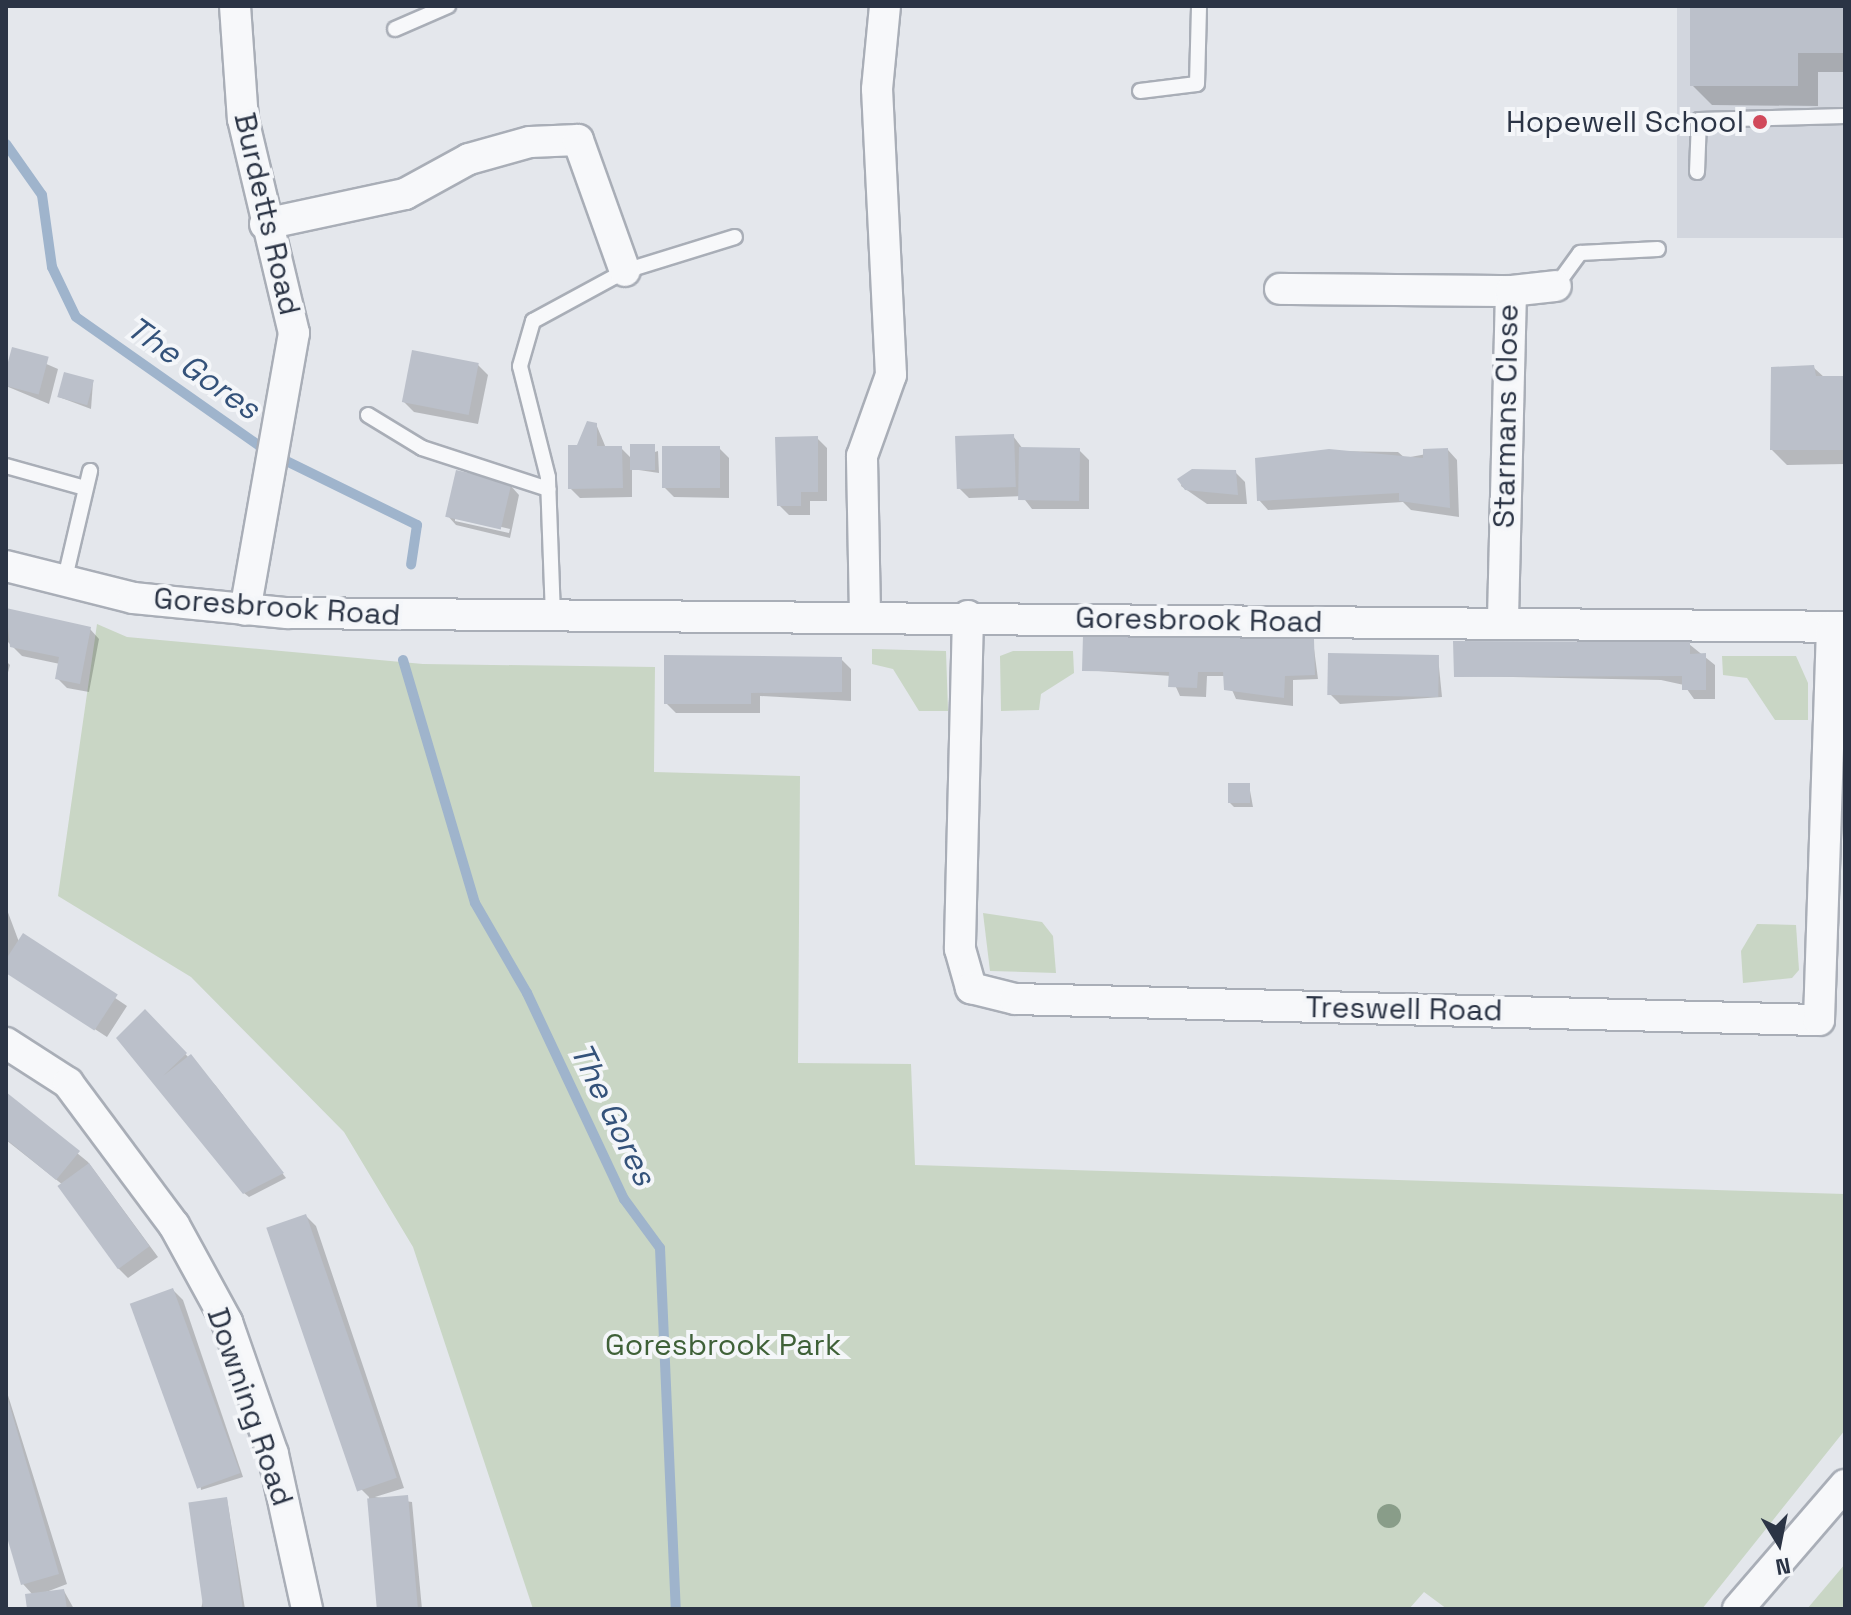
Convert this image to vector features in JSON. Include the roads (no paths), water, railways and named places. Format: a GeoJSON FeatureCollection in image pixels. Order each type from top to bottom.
{"type":"FeatureCollection","features":[{"type":"Feature","properties":{"kind":"street","name":"Burdetts Road"},"geometry":{"type":"LineString","coordinates":[[235,6],[243,119],[265,224],[294,333],[245,610]]}},
{"type":"Feature","properties":{"kind":"street"},"geometry":{"type":"LineString","coordinates":[[865,615],[862,456],[891,375],[877,89],[885,6]]}},
{"type":"Feature","properties":{"kind":"street"},"geometry":{"type":"LineString","coordinates":[[265,224],[405,194],[469,159],[530,142],[578,140],[625,271]]}},
{"type":"Feature","properties":{"kind":"street"},"geometry":{"type":"LineString","coordinates":[[1511,291],[1556,286]]}},
{"type":"Feature","properties":{"kind":"street","name":"Starmans Close"},"geometry":{"type":"LineString","coordinates":[[1280,289],[1511,291],[1503,624]]}},
{"type":"Feature","properties":{"kind":"street","name":"Goresbrook Road"},"geometry":{"type":"LineString","coordinates":[[6,566],[65,578],[133,598],[245,610],[553,616],[865,615],[1839,627]]}},
{"type":"Feature","properties":{"kind":"street","name":"Treswell Road"},"geometry":{"type":"LineString","coordinates":[[968,616],[960,949],[971,988],[1015,999],[1819,1020],[1839,627]]}},
{"type":"Feature","properties":{"kind":"street","name":"Downing Road"},"geometry":{"type":"LineString","coordinates":[[6,1043],[68,1083],[174,1225],[227,1322],[273,1454],[307,1609]]}},
{"type":"Feature","properties":{"kind":"street"},"geometry":{"type":"LineString","coordinates":[[1738,1609],[1845,1485]]}},
{"type":"Feature","properties":{"kind":"lane"},"geometry":{"type":"LineString","coordinates":[[395,29],[448,6]]}},
{"type":"Feature","properties":{"kind":"lane"},"geometry":{"type":"LineString","coordinates":[[1140,91],[1197,84],[1199,6]]}},
{"type":"Feature","properties":{"kind":"lane"},"geometry":{"type":"LineString","coordinates":[[1697,172],[1699,120],[1845,116]]}},
{"type":"Feature","properties":{"kind":"lane"},"geometry":{"type":"LineString","coordinates":[[553,616],[548,489],[520,366],[533,321],[625,271],[735,237]]}},
{"type":"Feature","properties":{"kind":"lane"},"geometry":{"type":"LineString","coordinates":[[1556,286],[1580,253],[1658,249]]}},
{"type":"Feature","properties":{"kind":"lane"},"geometry":{"type":"LineString","coordinates":[[368,415],[422,448],[548,489]]}},
{"type":"Feature","properties":{"kind":"lane"},"geometry":{"type":"LineString","coordinates":[[6,466],[85,488]]}},
{"type":"Feature","properties":{"kind":"lane"},"geometry":{"type":"LineString","coordinates":[[65,578],[90,471]]}},
{"type":"Feature","properties":{"kind":"waterway","name":"The Gores"},"geometry":{"type":"LineString","coordinates":[[6,144],[42,195],[52,267],[76,317],[268,452],[417,525],[411,565]]}},
{"type":"Feature","properties":{"kind":"waterway","name":"The Gores"},"geometry":{"type":"LineString","coordinates":[[403,660],[475,903],[527,993],[624,1199],[660,1248],[676,1609]]}},
{"type":"Feature","properties":{"kind":"place","name":"Hopewell School"},"geometry":{"type":"Point","coordinates":[1760,122]}},
{"type":"Feature","properties":{"kind":"park label","name":"Goresbrook Park"},"geometry":{"type":"Point","coordinates":[723,1345]}}]}
